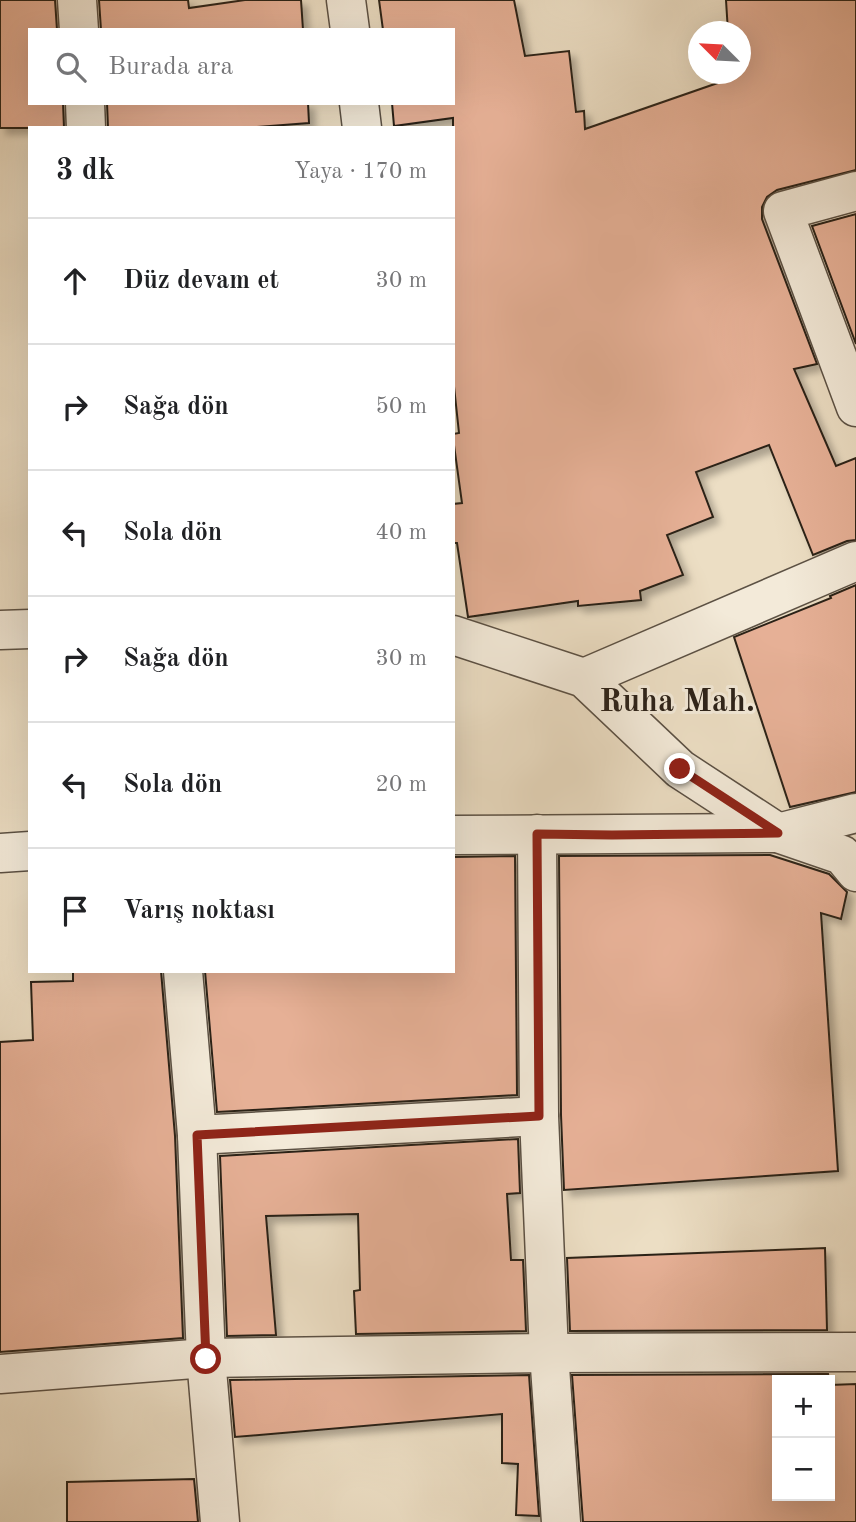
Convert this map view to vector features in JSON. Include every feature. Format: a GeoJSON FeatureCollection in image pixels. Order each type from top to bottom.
{"type":"FeatureCollection","features":[{"type":"Feature","properties":{"kind":"street"},"geometry":{"type":"LineString","coordinates":[[77,0],[79,28]]}},
{"type":"Feature","properties":{"kind":"street"},"geometry":{"type":"LineString","coordinates":[[346,0],[350,28]]}},
{"type":"Feature","properties":{"kind":"street"},"geometry":{"type":"LineString","coordinates":[[85,105],[86,126]]}},
{"type":"Feature","properties":{"kind":"street"},"geometry":{"type":"LineString","coordinates":[[359,105],[362,126]]}},
{"type":"Feature","properties":{"kind":"street"},"geometry":{"type":"LineString","coordinates":[[856,191],[783,211],[856,407]]}},
{"type":"Feature","properties":{"kind":"street"},"geometry":{"type":"LineString","coordinates":[[584,678],[856,561]]}},
{"type":"Feature","properties":{"kind":"street"},"geometry":{"type":"LineString","coordinates":[[0,631],[28,629]]}},
{"type":"Feature","properties":{"kind":"street"},"geometry":{"type":"LineString","coordinates":[[455,636],[584,678],[680,769],[778,833],[842,855],[856,872]]}},
{"type":"Feature","properties":{"kind":"street"},"geometry":{"type":"LineString","coordinates":[[455,835],[778,833],[856,813]]}},
{"type":"Feature","properties":{"kind":"street"},"geometry":{"type":"LineString","coordinates":[[537,834],[539,1116],[549,1353],[561,1522]]}},
{"type":"Feature","properties":{"kind":"street"},"geometry":{"type":"LineString","coordinates":[[0,853],[28,851]]}},
{"type":"Feature","properties":{"kind":"street"},"geometry":{"type":"LineString","coordinates":[[183,973],[197,1135],[206,1359],[220,1522]]}},
{"type":"Feature","properties":{"kind":"street"},"geometry":{"type":"LineString","coordinates":[[197,1135],[539,1116]]}},
{"type":"Feature","properties":{"kind":"street"},"geometry":{"type":"LineString","coordinates":[[0,1374],[206,1359],[549,1353],[856,1352]]}},
{"type":"Feature","properties":{"kind":"building"},"geometry":{"type":"Polygon","coordinates":[[[0,0],[55,0],[57,28],[28,28],[28,105],[63,105],[64,126],[0,128],[0,0]]]}},
{"type":"Feature","properties":{"kind":"building"},"geometry":{"type":"Polygon","coordinates":[[[99,0],[188,0],[189,8],[245,0],[301,0],[303,28],[101,28],[99,0]]]}},
{"type":"Feature","properties":{"kind":"building"},"geometry":{"type":"Polygon","coordinates":[[[379,0],[514,0],[525,56],[569,51],[576,112],[584,111],[585,129],[715,84],[751,84],[751,21],[727,21],[726,0],[856,0],[856,170],[777,190],[767,197],[762,207],[762,219],[817,364],[794,369],[836,466],[856,458],[856,540],[813,555],[769,445],[696,472],[713,517],[667,535],[683,575],[640,591],[641,600],[578,606],[578,601],[468,617],[455,543],[455,504],[462,503],[455,452],[455,434],[459,433],[455,396],[455,126],[453,118],[394,126],[392,105],[455,105],[455,28],[383,28],[379,0]]]}},
{"type":"Feature","properties":{"kind":"building"},"geometry":{"type":"Polygon","coordinates":[[[107,105],[308,105],[309,123],[270,126],[108,126],[107,105]]]}},
{"type":"Feature","properties":{"kind":"building"},"geometry":{"type":"Polygon","coordinates":[[[856,214],[856,344],[812,226],[856,214]]]}},
{"type":"Feature","properties":{"kind":"building"},"geometry":{"type":"Polygon","coordinates":[[[856,585],[856,792],[790,807],[734,637],[831,598],[830,596],[856,585]]]}},
{"type":"Feature","properties":{"kind":"building"},"geometry":{"type":"Polygon","coordinates":[[[770,855],[829,874],[847,892],[841,919],[821,913],[838,1171],[564,1190],[559,856],[770,855]]]}},
{"type":"Feature","properties":{"kind":"building"},"geometry":{"type":"Polygon","coordinates":[[[515,856],[517,1095],[217,1112],[205,973],[455,973],[455,857],[515,856]]]}},
{"type":"Feature","properties":{"kind":"building"},"geometry":{"type":"Polygon","coordinates":[[[73,973],[161,973],[175,1136],[183,1338],[0,1352],[0,1042],[33,1040],[31,982],[73,981],[73,973]]]}},
{"type":"Feature","properties":{"kind":"building"},"geometry":{"type":"Polygon","coordinates":[[[518,1139],[520,1193],[507,1194],[511,1260],[523,1260],[526,1331],[356,1334],[354,1291],[360,1290],[358,1214],[266,1216],[276,1335],[227,1336],[220,1156],[518,1139]]]}},
{"type":"Feature","properties":{"kind":"building"},"geometry":{"type":"Polygon","coordinates":[[[825,1248],[827,1330],[570,1331],[567,1258],[825,1248]]]}},
{"type":"Feature","properties":{"kind":"building"},"geometry":{"type":"Polygon","coordinates":[[[828,1374],[772,1375],[772,1501],[835,1501],[835,1385],[856,1384],[856,1522],[583,1522],[572,1375],[828,1374]]]}},
{"type":"Feature","properties":{"kind":"building"},"geometry":{"type":"Polygon","coordinates":[[[529,1375],[539,1516],[516,1515],[518,1464],[502,1463],[502,1414],[235,1437],[230,1380],[529,1375]]]}},
{"type":"Feature","properties":{"kind":"building"},"geometry":{"type":"Polygon","coordinates":[[[194,1479],[198,1522],[67,1522],[67,1482],[194,1479]]]}},
{"type":"Feature","properties":{"kind":"district","name":"Ruha Mah."},"geometry":{"type":"Point","coordinates":[677,700]}},
{"type":"Feature","properties":{"kind":"route"},"geometry":{"type":"LineString","coordinates":[[206,1359],[197,1135],[539,1116],[537,834],[778,833],[680,769]]}}]}
